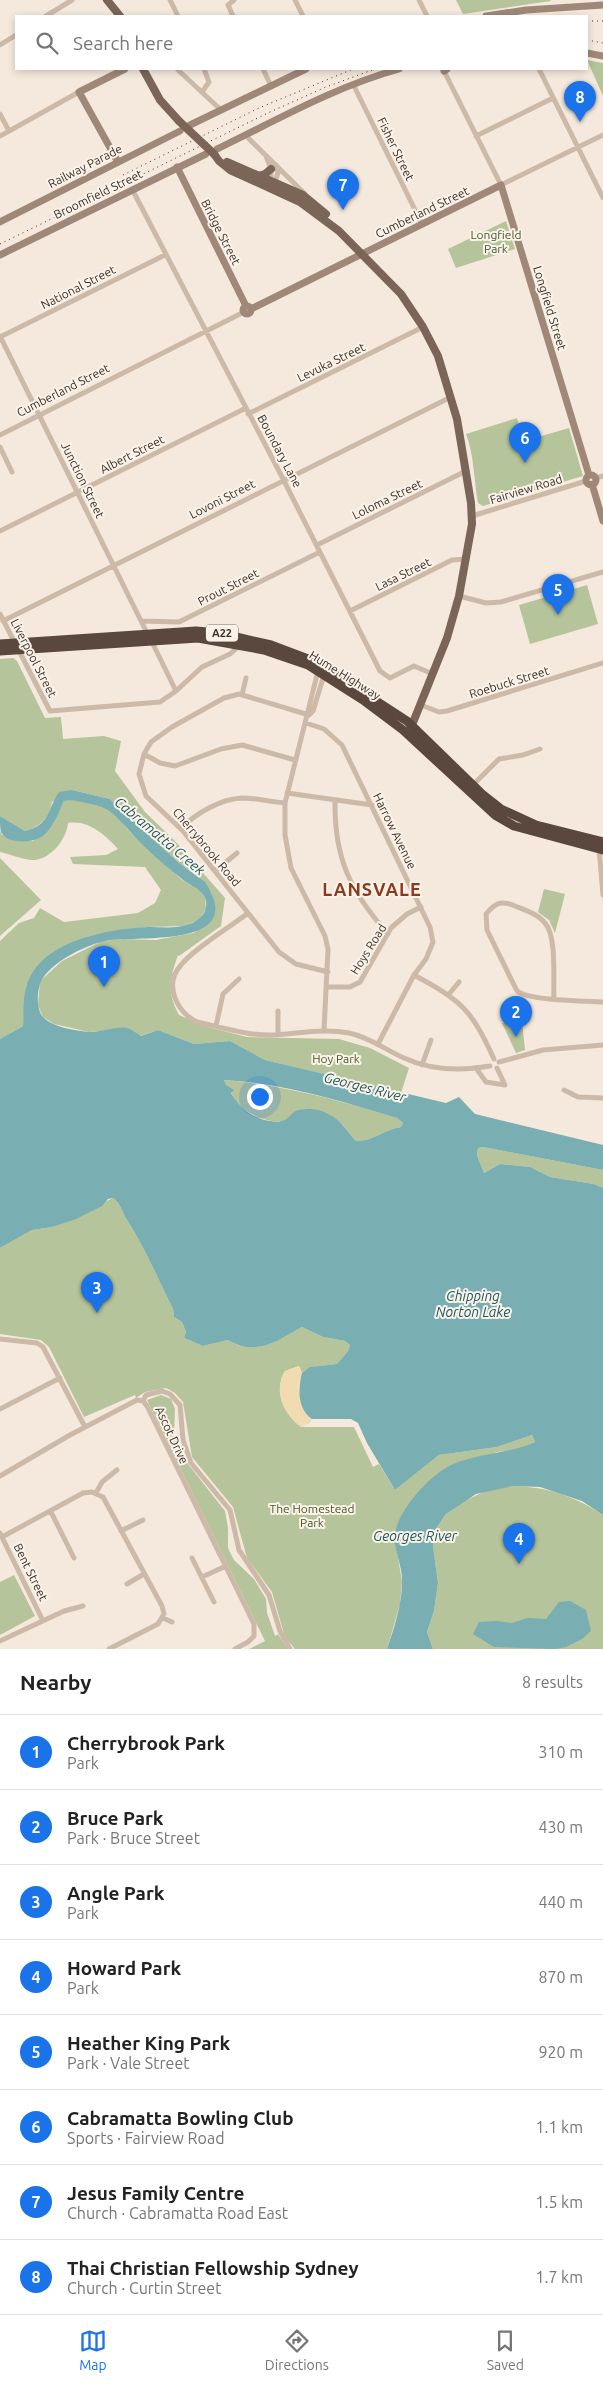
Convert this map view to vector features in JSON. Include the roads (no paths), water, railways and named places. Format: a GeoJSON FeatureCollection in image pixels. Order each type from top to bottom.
{"type":"FeatureCollection","features":[{"type":"Feature","properties":{"kind":"highway","name":"Hume Highway"},"geometry":{"type":"LineString","coordinates":[[0,651],[16,647],[209,632],[290,650],[323,666],[410,730],[491,803],[516,818],[601,846]]}},
{"type":"Feature","properties":{"kind":"highway","name":"Hume Highway"},"geometry":{"type":"LineString","coordinates":[[149,636],[198,638],[240,644],[281,654],[321,673],[410,730],[486,809],[507,823],[601,846]]}},
{"type":"Feature","properties":{"kind":"highway","name":"Hume Highway"},"geometry":{"type":"LineString","coordinates":[[0,644],[16,647]]}},
{"type":"Feature","properties":{"kind":"main road"},"geometry":{"type":"LineString","coordinates":[[102,0],[114,15]]}},
{"type":"Feature","properties":{"kind":"main road"},"geometry":{"type":"LineString","coordinates":[[107,0],[119,15]]}},
{"type":"Feature","properties":{"kind":"main road"},"geometry":{"type":"LineString","coordinates":[[144,70],[160,100],[178,122],[220,160],[239,175],[310,199],[338,227],[339,231]]}},
{"type":"Feature","properties":{"kind":"main road"},"geometry":{"type":"LineString","coordinates":[[148,70],[149,79]]}},
{"type":"Feature","properties":{"kind":"main road"},"geometry":{"type":"LineString","coordinates":[[220,160],[258,176],[303,203],[339,231],[401,294],[423,327],[438,356],[451,396],[466,471],[472,516],[459,596],[447,638],[410,730]]}},
{"type":"Feature","properties":{"kind":"main road"},"geometry":{"type":"LineString","coordinates":[[258,176],[265,174],[273,167]]}},
{"type":"Feature","properties":{"kind":"street"},"geometry":{"type":"LineString","coordinates":[[48,15],[72,0]]}},
{"type":"Feature","properties":{"kind":"street"},"geometry":{"type":"LineString","coordinates":[[170,0],[178,15]]}},
{"type":"Feature","properties":{"kind":"street"},"geometry":{"type":"LineString","coordinates":[[295,0],[302,15]]}},
{"type":"Feature","properties":{"kind":"street"},"geometry":{"type":"LineString","coordinates":[[418,0],[426,15]]}},
{"type":"Feature","properties":{"kind":"street"},"geometry":{"type":"LineString","coordinates":[[555,0],[558,8]]}},
{"type":"Feature","properties":{"kind":"street"},"geometry":{"type":"LineString","coordinates":[[231,2],[233,15]]}},
{"type":"Feature","properties":{"kind":"street"},"geometry":{"type":"LineString","coordinates":[[495,15],[558,8],[603,6]]}},
{"type":"Feature","properties":{"kind":"street"},"geometry":{"type":"LineString","coordinates":[[0,45],[15,36]]}},
{"type":"Feature","properties":{"kind":"street"},"geometry":{"type":"LineString","coordinates":[[588,53],[603,56]]}},
{"type":"Feature","properties":{"kind":"street"},"geometry":{"type":"LineString","coordinates":[[0,136],[79,92],[124,70]]}},
{"type":"Feature","properties":{"kind":"street"},"geometry":{"type":"LineString","coordinates":[[178,70],[221,110]]}},
{"type":"Feature","properties":{"kind":"street"},"geometry":{"type":"LineString","coordinates":[[202,92],[209,82],[204,70]]}},
{"type":"Feature","properties":{"kind":"street"},"geometry":{"type":"LineString","coordinates":[[264,70],[272,86]]}},
{"type":"Feature","properties":{"kind":"street"},"geometry":{"type":"LineString","coordinates":[[190,125],[304,70]]}},
{"type":"Feature","properties":{"kind":"street","name":"Broomfield Street"},"geometry":{"type":"LineString","coordinates":[[0,255],[310,102],[353,84],[396,70]]}},
{"type":"Feature","properties":{"kind":"street","name":"Longfield Street"},"geometry":{"type":"LineString","coordinates":[[444,70],[501,185],[603,521]]}},
{"type":"Feature","properties":{"kind":"street"},"geometry":{"type":"LineString","coordinates":[[539,70],[603,198]]}},
{"type":"Feature","properties":{"kind":"street","name":"Fisher Street"},"geometry":{"type":"LineString","coordinates":[[353,84],[422,224]]}},
{"type":"Feature","properties":{"kind":"street"},"geometry":{"type":"LineString","coordinates":[[79,92],[118,162]]}},
{"type":"Feature","properties":{"kind":"street"},"geometry":{"type":"LineString","coordinates":[[476,136],[553,98]]}},
{"type":"Feature","properties":{"kind":"street"},"geometry":{"type":"LineString","coordinates":[[0,114],[9,131]]}},
{"type":"Feature","properties":{"kind":"street","name":"Railway Parade"},"geometry":{"type":"LineString","coordinates":[[0,222],[180,131]]}},
{"type":"Feature","properties":{"kind":"street","name":"Cumberland Street"},"geometry":{"type":"LineString","coordinates":[[0,435],[206,332],[247,309],[603,134]]}},
{"type":"Feature","properties":{"kind":"street"},"geometry":{"type":"LineString","coordinates":[[245,135],[266,156],[273,167],[310,199]]}},
{"type":"Feature","properties":{"kind":"street","name":"Bridge Street"},"geometry":{"type":"LineString","coordinates":[[177,167],[247,309]]}},
{"type":"Feature","properties":{"kind":"street"},"geometry":{"type":"LineString","coordinates":[[272,185],[273,167]]}},
{"type":"Feature","properties":{"kind":"street","name":"Boundary Lane"},"geometry":{"type":"LineString","coordinates":[[132,189],[380,671],[390,678],[414,666],[433,674]]}},
{"type":"Feature","properties":{"kind":"street","name":"National Street"},"geometry":{"type":"LineString","coordinates":[[0,337],[165,254]]}},
{"type":"Feature","properties":{"kind":"street","name":"Levuka Street"},"geometry":{"type":"LineString","coordinates":[[248,414],[423,327]]}},
{"type":"Feature","properties":{"kind":"street","name":"Junction Street"},"geometry":{"type":"LineString","coordinates":[[0,337],[176,691]]}},
{"type":"Feature","properties":{"kind":"street","name":"Lovoni Street"},"geometry":{"type":"LineString","coordinates":[[4,621],[451,396]]}},
{"type":"Feature","properties":{"kind":"street","name":"Albert Street"},"geometry":{"type":"LineString","coordinates":[[0,531],[246,408]]}},
{"type":"Feature","properties":{"kind":"street"},"geometry":{"type":"LineString","coordinates":[[0,447],[12,472]]}},
{"type":"Feature","properties":{"kind":"street","name":"Loloma Street"},"geometry":{"type":"LineString","coordinates":[[316,545],[466,471]]}},
{"type":"Feature","properties":{"kind":"street","name":"Fairview Road"},"geometry":{"type":"LineString","coordinates":[[472,516],[603,476]]}},
{"type":"Feature","properties":{"kind":"street","name":"Prout Street"},"geometry":{"type":"LineString","coordinates":[[141,621],[180,622],[320,552]]}},
{"type":"Feature","properties":{"kind":"street","name":"Lasa Street"},"geometry":{"type":"LineString","coordinates":[[350,611],[452,560],[466,559]]}},
{"type":"Feature","properties":{"kind":"street"},"geometry":{"type":"LineString","coordinates":[[459,596],[496,603],[603,572]]}},
{"type":"Feature","properties":{"kind":"street","name":"Liverpool Street"},"geometry":{"type":"LineString","coordinates":[[0,614],[50,711],[156,703],[164,700],[176,691]]}},
{"type":"Feature","properties":{"kind":"street"},"geometry":{"type":"LineString","coordinates":[[176,691],[202,668],[230,654],[240,644]]}},
{"type":"Feature","properties":{"kind":"street","name":"Roebuck Street"},"geometry":{"type":"LineString","coordinates":[[421,705],[439,712],[447,711],[603,663]]}},
{"type":"Feature","properties":{"kind":"street"},"geometry":{"type":"LineString","coordinates":[[321,673],[307,709],[308,715],[287,793],[285,803],[285,835],[291,868],[325,936],[328,949],[324,1030]]}},
{"type":"Feature","properties":{"kind":"street"},"geometry":{"type":"LineString","coordinates":[[242,696],[246,678]]}},
{"type":"Feature","properties":{"kind":"street"},"geometry":{"type":"LineString","coordinates":[[295,760],[242,745],[221,749],[175,766],[160,763],[144,754],[156,738],[202,709],[224,698],[242,696],[308,715]]}},
{"type":"Feature","properties":{"kind":"street","name":"Harrow Avenue"},"geometry":{"type":"LineString","coordinates":[[306,723],[324,729],[342,744],[430,926],[433,942],[426,959],[414,975],[378,1044]]}},
{"type":"Feature","properties":{"kind":"street"},"geometry":{"type":"LineString","coordinates":[[473,786],[499,758],[523,755],[540,749]]}},
{"type":"Feature","properties":{"kind":"street","name":"Cherrybrook Road"},"geometry":{"type":"LineString","coordinates":[[144,754],[139,774],[143,790],[151,801],[181,828],[285,957],[304,967],[328,972]]}},
{"type":"Feature","properties":{"kind":"street"},"geometry":{"type":"LineString","coordinates":[[287,793],[372,805]]}},
{"type":"Feature","properties":{"kind":"street"},"geometry":{"type":"LineString","coordinates":[[181,828],[201,811],[234,799],[247,798],[285,803]]}},
{"type":"Feature","properties":{"kind":"street"},"geometry":{"type":"LineString","coordinates":[[335,800],[337,844],[348,879],[368,911],[388,934]]}},
{"type":"Feature","properties":{"kind":"street"},"geometry":{"type":"LineString","coordinates":[[601,846],[603,895]]}},
{"type":"Feature","properties":{"kind":"street"},"geometry":{"type":"LineString","coordinates":[[215,871],[237,853]]}},
{"type":"Feature","properties":{"kind":"street"},"geometry":{"type":"LineString","coordinates":[[554,999],[551,935],[546,924],[526,910],[506,902],[499,902],[493,905],[486,914],[487,930],[515,988],[525,996],[554,999],[603,1002]]}},
{"type":"Feature","properties":{"kind":"street","name":"Hoys Road"},"geometry":{"type":"LineString","coordinates":[[327,987],[350,987],[360,982],[391,928],[407,914],[421,907]]}},
{"type":"Feature","properties":{"kind":"street"},"geometry":{"type":"LineString","coordinates":[[248,913],[188,959],[175,974],[174,992],[179,1008],[189,1018],[197,1022],[216,1026],[271,1035],[324,1030],[350,1033],[422,1065],[448,1070],[490,1066],[543,1050],[603,1045]]}},
{"type":"Feature","properties":{"kind":"street"},"geometry":{"type":"LineString","coordinates":[[414,975],[449,994],[464,1007],[477,1024],[496,1063],[504,1085],[486,1082],[476,1068]]}},
{"type":"Feature","properties":{"kind":"street"},"geometry":{"type":"LineString","coordinates":[[216,1026],[223,994],[240,979]]}},
{"type":"Feature","properties":{"kind":"street"},"geometry":{"type":"LineString","coordinates":[[449,994],[459,982]]}},
{"type":"Feature","properties":{"kind":"street"},"geometry":{"type":"LineString","coordinates":[[278,1011],[278,1034]]}},
{"type":"Feature","properties":{"kind":"street"},"geometry":{"type":"LineString","coordinates":[[422,1065],[431,1040]]}},
{"type":"Feature","properties":{"kind":"street"},"geometry":{"type":"LineString","coordinates":[[564,1090],[578,1097],[603,1098]]}},
{"type":"Feature","properties":{"kind":"street"},"geometry":{"type":"LineString","coordinates":[[0,1339],[41,1344],[85,1426]]}},
{"type":"Feature","properties":{"kind":"street"},"geometry":{"type":"LineString","coordinates":[[0,1409],[60,1378]]}},
{"type":"Feature","properties":{"kind":"street"},"geometry":{"type":"LineString","coordinates":[[143,1401],[146,1395],[162,1391],[170,1394],[178,1402],[181,1409],[183,1440],[191,1463],[230,1510],[239,1550],[269,1595],[280,1631],[290,1649]]}},
{"type":"Feature","properties":{"kind":"street","name":"Ascot Drive"},"geometry":{"type":"LineString","coordinates":[[0,1476],[85,1426],[137,1400],[143,1401],[148,1406],[254,1624],[254,1636],[248,1642],[235,1649]]}},
{"type":"Feature","properties":{"kind":"street"},"geometry":{"type":"LineString","coordinates":[[96,1493],[102,1482],[116,1470]]}},
{"type":"Feature","properties":{"kind":"street"},"geometry":{"type":"LineString","coordinates":[[1,1535],[51,1512],[83,1493],[96,1493],[106,1501],[162,1606],[163,1618]]}},
{"type":"Feature","properties":{"kind":"street"},"geometry":{"type":"LineString","coordinates":[[51,1512],[74,1558]]}},
{"type":"Feature","properties":{"kind":"street"},"geometry":{"type":"LineString","coordinates":[[121,1531],[143,1520]]}},
{"type":"Feature","properties":{"kind":"street","name":"Bent Street"},"geometry":{"type":"LineString","coordinates":[[1,1535],[44,1621]]}},
{"type":"Feature","properties":{"kind":"street"},"geometry":{"type":"LineString","coordinates":[[192,1558],[214,1602]]}},
{"type":"Feature","properties":{"kind":"street"},"geometry":{"type":"LineString","coordinates":[[202,1577],[226,1566]]}},
{"type":"Feature","properties":{"kind":"street"},"geometry":{"type":"LineString","coordinates":[[127,1584],[144,1574]]}},
{"type":"Feature","properties":{"kind":"street"},"geometry":{"type":"LineString","coordinates":[[0,1641],[64,1611],[82,1606]]}},
{"type":"Feature","properties":{"kind":"street"},"geometry":{"type":"LineString","coordinates":[[163,1618],[172,1622]]}},
{"type":"Feature","properties":{"kind":"street"},"geometry":{"type":"LineString","coordinates":[[109,1649],[154,1626],[163,1618]]}},
{"type":"Feature","properties":{"kind":"water","name":"Chipping Norton Lake"},"geometry":{"type":"Polygon","coordinates":[[[72,790],[110,799],[178,862],[205,882],[215,904],[213,919],[201,929],[184,935],[162,938],[105,941],[87,947],[66,958],[48,972],[39,988],[39,1007],[41,1014],[47,1020],[65,1028],[78,1031],[90,1032],[123,1028],[130,1029],[141,1036],[158,1030],[194,1044],[230,1041],[265,1060],[446,1103],[459,1097],[475,1114],[603,1145],[603,1170],[483,1147],[478,1148],[477,1155],[484,1173],[500,1164],[530,1167],[550,1177],[594,1184],[603,1188],[603,1515],[582,1501],[540,1487],[513,1486],[476,1494],[446,1514],[435,1530],[433,1546],[438,1583],[434,1611],[427,1632],[433,1649],[387,1649],[402,1591],[402,1576],[395,1546],[395,1534],[402,1514],[408,1504],[425,1485],[451,1465],[472,1458],[525,1446],[535,1442],[532,1435],[497,1447],[439,1455],[395,1490],[367,1443],[358,1423],[351,1419],[312,1419],[307,1415],[301,1404],[299,1392],[302,1373],[310,1367],[337,1364],[348,1351],[350,1345],[345,1341],[323,1337],[302,1327],[275,1342],[257,1347],[238,1345],[228,1340],[203,1346],[184,1338],[186,1332],[182,1322],[174,1317],[173,1309],[146,1253],[120,1205],[113,1198],[108,1199],[102,1206],[76,1219],[52,1227],[32,1230],[0,1248],[0,1039],[23,1026],[25,995],[30,977],[39,964],[51,953],[66,945],[116,930],[184,926],[200,918],[206,907],[205,898],[201,892],[182,879],[153,854],[113,813],[99,806],[75,800],[64,801],[51,828],[40,838],[34,840],[15,841],[4,836],[1,832],[0,816],[25,831],[39,825],[44,821],[59,792],[72,790]],[[224,1080],[226,1085],[234,1090],[231,1093],[239,1105],[266,1121],[284,1120],[294,1112],[302,1110],[320,1111],[336,1119],[356,1141],[368,1140],[389,1130],[401,1127],[403,1123],[397,1118],[333,1099],[246,1082],[224,1080]]]}},
{"type":"Feature","properties":{"kind":"water"},"geometry":{"type":"Polygon","coordinates":[[[570,1601],[586,1610],[591,1631],[582,1639],[566,1647],[555,1649],[494,1647],[473,1634],[479,1622],[496,1621],[512,1623],[527,1618],[546,1619],[559,1602],[570,1601]]]}},
{"type":"Feature","properties":{"kind":"railway"},"geometry":{"type":"LineString","coordinates":[[588,21],[603,21]]}},
{"type":"Feature","properties":{"kind":"railway"},"geometry":{"type":"LineString","coordinates":[[588,40],[603,43]]}},
{"type":"Feature","properties":{"kind":"railway"},"geometry":{"type":"LineString","coordinates":[[123,175],[259,108],[351,70]]}},
{"type":"Feature","properties":{"kind":"railway"},"geometry":{"type":"LineString","coordinates":[[0,244],[270,112],[326,87],[372,70]]}},
{"type":"Feature","properties":{"kind":"place","name":"Thai Christian Fellowship Sydney"},"geometry":{"type":"Point","coordinates":[580,122]}},
{"type":"Feature","properties":{"kind":"place","name":"Jesus Family Centre"},"geometry":{"type":"Point","coordinates":[343,210]}},
{"type":"Feature","properties":{"kind":"place","name":"Cabramatta Bowling Club"},"geometry":{"type":"Point","coordinates":[525,463]}},
{"type":"Feature","properties":{"kind":"place","name":"Heather King Park"},"geometry":{"type":"Point","coordinates":[558,615]}},
{"type":"Feature","properties":{"kind":"place","name":"Cherrybrook Park"},"geometry":{"type":"Point","coordinates":[104,987]}},
{"type":"Feature","properties":{"kind":"place","name":"Bruce Park"},"geometry":{"type":"Point","coordinates":[516,1037]}},
{"type":"Feature","properties":{"kind":"place","name":"Angle Park"},"geometry":{"type":"Point","coordinates":[97,1313]}},
{"type":"Feature","properties":{"kind":"place","name":"Howard Park"},"geometry":{"type":"Point","coordinates":[519,1564]}},
{"type":"Feature","properties":{"kind":"district","name":"LANSVALE"},"geometry":{"type":"Point","coordinates":[372,889]}},
{"type":"Feature","properties":{"kind":"park label","name":"Longfield Park"},"geometry":{"type":"Point","coordinates":[496,241]}},
{"type":"Feature","properties":{"kind":"park label","name":"Hoy Park"},"geometry":{"type":"Point","coordinates":[336,1058]}},
{"type":"Feature","properties":{"kind":"park label","name":"The Homestead Park"},"geometry":{"type":"Point","coordinates":[312,1515]}},
{"type":"Feature","properties":{"kind":"water label","name":"Cabramatta Creek"},"geometry":{"type":"Point","coordinates":[160,836]}},
{"type":"Feature","properties":{"kind":"water label","name":"Georges River"},"geometry":{"type":"Point","coordinates":[365,1087]}},
{"type":"Feature","properties":{"kind":"water label","name":"Georges River"},"geometry":{"type":"Point","coordinates":[415,1536]}}]}
